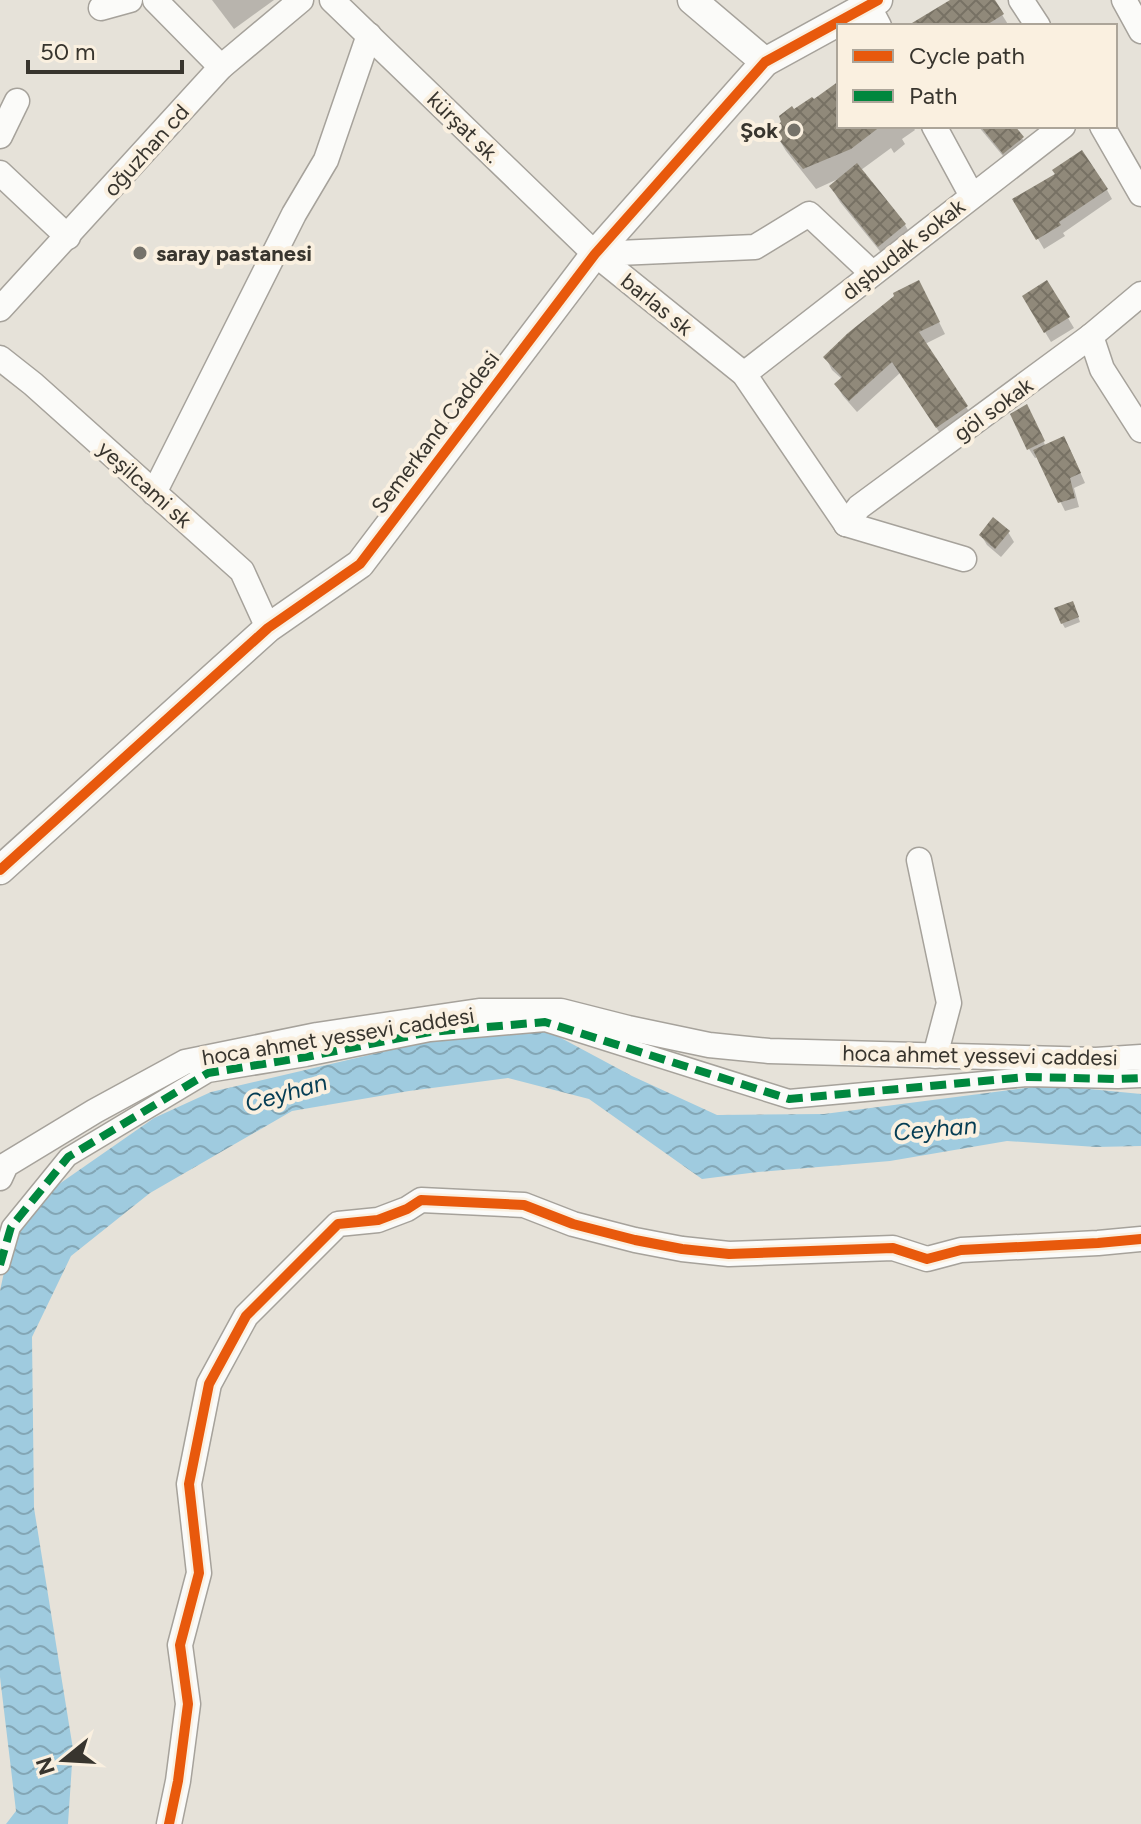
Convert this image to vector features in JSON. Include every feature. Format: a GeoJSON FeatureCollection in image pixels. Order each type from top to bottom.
{"type":"FeatureCollection","features":[{"type":"Feature","properties":{"kind":"street"},"geometry":{"type":"LineString","coordinates":[[101,8],[130,0]]}},
{"type":"Feature","properties":{"kind":"street"},"geometry":{"type":"LineString","coordinates":[[155,0],[221,67]]}},
{"type":"Feature","properties":{"kind":"street","name":"oğuzhan cd"},"geometry":{"type":"LineString","coordinates":[[0,309],[221,67],[301,0]]}},
{"type":"Feature","properties":{"kind":"street","name":"kürşat sk."},"geometry":{"type":"LineString","coordinates":[[332,0],[595,254]]}},
{"type":"Feature","properties":{"kind":"street"},"geometry":{"type":"LineString","coordinates":[[692,0],[765,62]]}},
{"type":"Feature","properties":{"kind":"street"},"geometry":{"type":"LineString","coordinates":[[1021,0],[1037,24]]}},
{"type":"Feature","properties":{"kind":"street"},"geometry":{"type":"LineString","coordinates":[[1124,0],[1141,31]]}},
{"type":"Feature","properties":{"kind":"street","name":"Semerkand Caddesi"},"geometry":{"type":"LineString","coordinates":[[845,24],[875,10]]}},
{"type":"Feature","properties":{"kind":"street","name":"Semerkand Caddesi"},"geometry":{"type":"LineString","coordinates":[[0,870],[268,628],[360,564],[595,254],[765,62],[837,28]]}},
{"type":"Feature","properties":{"kind":"street"},"geometry":{"type":"LineString","coordinates":[[154,493],[294,214],[326,160],[369,35]]}},
{"type":"Feature","properties":{"kind":"street"},"geometry":{"type":"LineString","coordinates":[[0,136],[17,101]]}},
{"type":"Feature","properties":{"kind":"street"},"geometry":{"type":"LineString","coordinates":[[935,128],[972,196]]}},
{"type":"Feature","properties":{"kind":"street","name":"dışbudak sokak"},"geometry":{"type":"LineString","coordinates":[[744,374],[1060,128]]}},
{"type":"Feature","properties":{"kind":"street"},"geometry":{"type":"LineString","coordinates":[[1103,128],[1141,194]]}},
{"type":"Feature","properties":{"kind":"street"},"geometry":{"type":"LineString","coordinates":[[0,173],[68,237]]}},
{"type":"Feature","properties":{"kind":"street","name":"barlas sk"},"geometry":{"type":"LineString","coordinates":[[595,254],[755,247],[809,214],[872,273]]}},
{"type":"Feature","properties":{"kind":"street","name":"barlas sk"},"geometry":{"type":"LineString","coordinates":[[595,254],[744,374],[846,524]]}},
{"type":"Feature","properties":{"kind":"street","name":"göl sokak"},"geometry":{"type":"LineString","coordinates":[[846,524],[859,507],[1091,336],[1141,294]]}},
{"type":"Feature","properties":{"kind":"street"},"geometry":{"type":"LineString","coordinates":[[1091,336],[1102,369],[1141,430]]}},
{"type":"Feature","properties":{"kind":"street","name":"yeşilcami sk"},"geometry":{"type":"LineString","coordinates":[[0,358],[242,571],[268,628]]}},
{"type":"Feature","properties":{"kind":"street"},"geometry":{"type":"LineString","coordinates":[[846,524],[964,559]]}},
{"type":"Feature","properties":{"kind":"street"},"geometry":{"type":"LineString","coordinates":[[919,860],[949,1003],[935,1056]]}},
{"type":"Feature","properties":{"kind":"street","name":"hoca ahmet yessevi caddesi"},"geometry":{"type":"LineString","coordinates":[[0,1178],[6,1165],[95,1111],[185,1062],[317,1035],[479,1011],[561,1011],[709,1045],[769,1051],[1096,1060],[1141,1057]]}},
{"type":"Feature","properties":{"kind":"street"},"geometry":{"type":"LineString","coordinates":[[0,1265],[11,1227],[68,1157],[208,1073],[430,1032],[545,1022],[789,1099],[1027,1077],[1141,1078]]}},
{"type":"Feature","properties":{"kind":"street"},"geometry":{"type":"LineString","coordinates":[[169,1824],[188,1704],[180,1645],[199,1573],[189,1484],[209,1384],[246,1316],[338,1224],[378,1220],[421,1200],[433,1200],[524,1205],[573,1224],[635,1240],[729,1254],[893,1248],[927,1259],[961,1250],[1141,1239]]}},
{"type":"Feature","properties":{"kind":"water","name":"Ceyhan"},"geometry":{"type":"Polygon","coordinates":[[[548,1031],[632,1076],[717,1115],[824,1114],[1048,1085],[1141,1094],[1141,1146],[1096,1147],[1007,1141],[890,1161],[702,1179],[589,1099],[508,1078],[292,1111],[150,1193],[71,1256],[32,1337],[34,1508],[73,1749],[68,1824],[6,1824],[16,1811],[0,1677],[0,1291],[8,1253],[39,1198],[154,1118],[211,1092],[446,1037],[548,1031]]]}},
{"type":"Feature","properties":{"kind":"building"},"geometry":{"type":"Polygon","coordinates":[[[950,0],[995,0],[1004,14],[988,24],[910,24],[950,0]]]}},
{"type":"Feature","properties":{"kind":"building"},"geometry":{"type":"Polygon","coordinates":[[[837,82],[837,128],[878,128],[851,149],[803,169],[771,130],[781,122],[779,116],[792,106],[794,109],[812,97],[814,99],[837,82]]]}},
{"type":"Feature","properties":{"kind":"building"},"geometry":{"type":"Polygon","coordinates":[[[982,128],[1017,128],[1024,137],[1003,154],[982,128]]]}},
{"type":"Feature","properties":{"kind":"building"},"geometry":{"type":"Polygon","coordinates":[[[1082,150],[1108,189],[1036,240],[1012,199],[1055,174],[1052,170],[1082,150]]]}},
{"type":"Feature","properties":{"kind":"building"},"geometry":{"type":"Polygon","coordinates":[[[857,163],[906,224],[878,247],[829,186],[857,163]]]}},
{"type":"Feature","properties":{"kind":"building"},"geometry":{"type":"Polygon","coordinates":[[[919,280],[940,322],[919,332],[968,406],[936,428],[892,362],[849,401],[834,384],[842,377],[823,357],[894,296],[893,293],[919,280]]]}},
{"type":"Feature","properties":{"kind":"building"},"geometry":{"type":"Polygon","coordinates":[[[1047,280],[1070,317],[1044,333],[1022,296],[1047,280]]]}},
{"type":"Feature","properties":{"kind":"building"},"geometry":{"type":"Polygon","coordinates":[[[1027,404],[1045,441],[1027,450],[1010,414],[1027,404]]]}},
{"type":"Feature","properties":{"kind":"building"},"geometry":{"type":"Polygon","coordinates":[[[1064,436],[1081,473],[1070,478],[1075,498],[1058,503],[1033,450],[1064,436]]]}},
{"type":"Feature","properties":{"kind":"building"},"geometry":{"type":"Polygon","coordinates":[[[993,517],[1010,531],[995,549],[979,535],[993,517]]]}},
{"type":"Feature","properties":{"kind":"building"},"geometry":{"type":"Polygon","coordinates":[[[1073,601],[1079,617],[1061,624],[1054,608],[1073,601]]]}},
{"type":"Feature","properties":{"kind":"marked path"},"geometry":{"type":"LineString","coordinates":[[0,1265],[11,1227],[68,1157],[208,1073],[430,1032],[545,1022],[789,1099],[1027,1077],[1141,1078]]}},
{"type":"Feature","properties":{"kind":"cycle path"},"geometry":{"type":"LineString","coordinates":[[0,870],[268,628],[360,564],[595,254],[765,62],[878,0]]}},
{"type":"Feature","properties":{"kind":"cycle path"},"geometry":{"type":"LineString","coordinates":[[169,1824],[188,1704],[180,1645],[199,1573],[189,1484],[209,1384],[246,1316],[338,1224],[378,1220],[421,1200],[524,1205],[573,1224],[635,1240],[729,1254],[893,1248],[927,1259],[961,1250],[1141,1239]]}},
{"type":"Feature","properties":{"kind":"place","name":"Şok"},"geometry":{"type":"Point","coordinates":[794,130]}},
{"type":"Feature","properties":{"kind":"place","name":"saray pastanesi"},"geometry":{"type":"Point","coordinates":[140,253]}}]}
